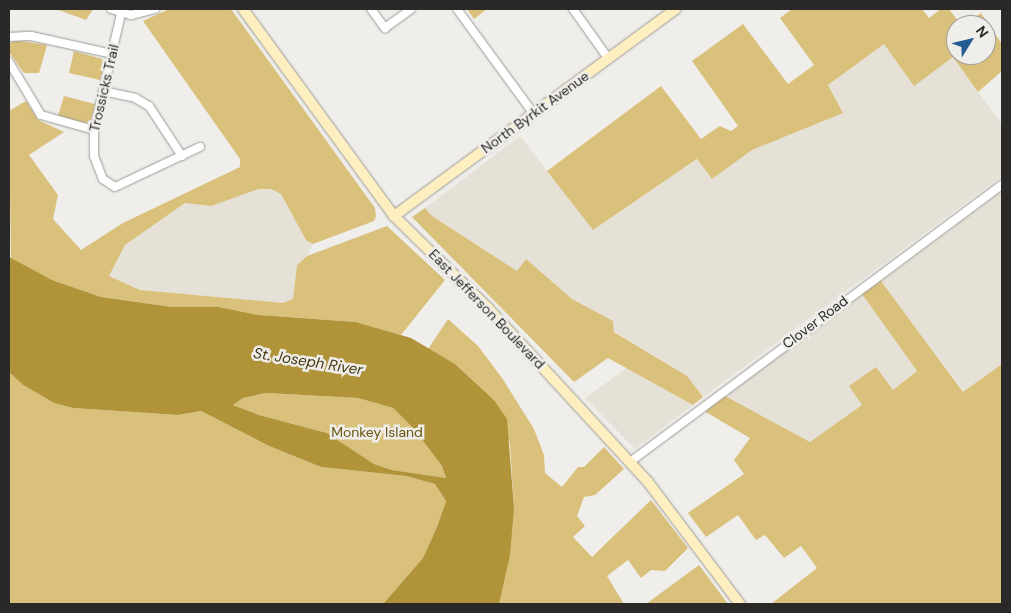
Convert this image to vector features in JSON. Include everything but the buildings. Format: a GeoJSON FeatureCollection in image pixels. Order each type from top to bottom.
{"type":"FeatureCollection","features":[{"type":"Feature","properties":{"kind":"street"},"geometry":{"type":"LineString","coordinates":[[111,9],[121,14],[142,14],[155,9]]}},
{"type":"Feature","properties":{"kind":"street","name":"East Jefferson Boulevard"},"geometry":{"type":"LineString","coordinates":[[243,9],[394,216],[488,308],[630,462],[666,504],[740,604]]}},
{"type":"Feature","properties":{"kind":"street"},"geometry":{"type":"LineString","coordinates":[[371,9],[385,28],[411,9]]}},
{"type":"Feature","properties":{"kind":"street"},"geometry":{"type":"LineString","coordinates":[[457,9],[533,113]]}},
{"type":"Feature","properties":{"kind":"street"},"geometry":{"type":"LineString","coordinates":[[573,9],[608,58]]}},
{"type":"Feature","properties":{"kind":"street","name":"North Byrkit Avenue"},"geometry":{"type":"LineString","coordinates":[[394,216],[676,9]]}},
{"type":"Feature","properties":{"kind":"street","name":"Trossicks Trail"},"geometry":{"type":"LineString","coordinates":[[121,14],[94,130],[94,156],[103,179],[111,186],[182,156]]}},
{"type":"Feature","properties":{"kind":"street"},"geometry":{"type":"LineString","coordinates":[[9,37],[31,36],[112,54]]}},
{"type":"Feature","properties":{"kind":"street"},"geometry":{"type":"LineString","coordinates":[[9,62],[41,115],[94,130]]}},
{"type":"Feature","properties":{"kind":"street"},"geometry":{"type":"LineString","coordinates":[[103,91],[135,98],[148,106],[182,156],[200,147]]}},
{"type":"Feature","properties":{"kind":"street","name":"Clover Road"},"geometry":{"type":"LineString","coordinates":[[630,462],[1002,185]]}},
{"type":"Feature","properties":{"kind":"shaded area"},"geometry":{"type":"Polygon","coordinates":[[[884,43],[946,56],[946,65],[959,65],[1002,125],[1002,176],[703,397],[687,376],[614,331],[613,321],[572,299],[525,260],[517,271],[432,216],[425,208],[520,136],[593,230],[698,159],[712,179],[752,150],[843,113],[828,85],[884,43]]]}},
{"type":"Feature","properties":{"kind":"shaded area"},"geometry":{"type":"Polygon","coordinates":[[[259,189],[271,189],[281,194],[306,239],[313,244],[307,256],[297,265],[293,299],[283,303],[140,290],[109,276],[125,245],[185,203],[211,206],[259,189]]]}},
{"type":"Feature","properties":{"kind":"shaded area"},"geometry":{"type":"Polygon","coordinates":[[[1002,191],[1002,364],[964,392],[881,281],[1002,191]]]}},
{"type":"Feature","properties":{"kind":"shaded area"},"geometry":{"type":"Polygon","coordinates":[[[862,294],[917,371],[893,390],[875,368],[862,405],[810,442],[725,396],[862,294]]]}},
{"type":"Feature","properties":{"kind":"shaded area"},"geometry":{"type":"Polygon","coordinates":[[[627,368],[693,405],[635,449],[585,398],[627,368]]]}},
{"type":"Feature","properties":{"kind":"green space"},"geometry":{"type":"Polygon","coordinates":[[[56,9],[93,9],[86,20],[56,9]]]}},
{"type":"Feature","properties":{"kind":"green space"},"geometry":{"type":"Polygon","coordinates":[[[169,9],[231,9],[375,208],[376,216],[374,221],[313,244],[306,240],[281,194],[271,189],[259,189],[211,206],[185,203],[125,245],[109,276],[140,290],[283,303],[293,299],[297,265],[307,256],[387,226],[445,280],[401,335],[356,322],[259,315],[219,307],[172,307],[101,297],[52,280],[11,260],[9,111],[26,101],[38,120],[64,132],[29,155],[58,195],[53,219],[81,250],[123,223],[240,167],[240,159],[143,21],[169,9]]]}},
{"type":"Feature","properties":{"kind":"green space"},"geometry":{"type":"Polygon","coordinates":[[[467,9],[487,9],[474,19],[467,9]]]}},
{"type":"Feature","properties":{"kind":"green space"},"geometry":{"type":"Polygon","coordinates":[[[792,9],[922,9],[929,18],[941,9],[949,9],[954,15],[946,15],[946,62],[914,86],[884,44],[828,85],[843,113],[752,150],[712,179],[697,159],[593,230],[547,171],[661,86],[701,139],[720,126],[731,131],[738,126],[692,61],[743,24],[788,84],[814,65],[780,18],[792,9]]]}},
{"type":"Feature","properties":{"kind":"green space"},"geometry":{"type":"Polygon","coordinates":[[[996,35],[1002,44],[1002,71],[978,92],[959,65],[996,65],[996,35]]]}},
{"type":"Feature","properties":{"kind":"green space"},"geometry":{"type":"Polygon","coordinates":[[[15,40],[47,45],[39,73],[24,73],[9,52],[9,44],[15,40]]]}},
{"type":"Feature","properties":{"kind":"green space"},"geometry":{"type":"Polygon","coordinates":[[[74,51],[102,59],[105,62],[100,80],[69,73],[74,51]]]}},
{"type":"Feature","properties":{"kind":"green space"},"geometry":{"type":"Polygon","coordinates":[[[64,96],[95,104],[91,120],[86,123],[58,116],[64,96]]]}},
{"type":"Feature","properties":{"kind":"green space"},"geometry":{"type":"Polygon","coordinates":[[[425,208],[432,216],[517,271],[526,259],[572,299],[613,321],[614,332],[687,376],[703,397],[693,405],[608,358],[574,382],[412,217],[425,208]]]}},
{"type":"Feature","properties":{"kind":"green space"},"geometry":{"type":"Polygon","coordinates":[[[881,281],[963,392],[1002,364],[1002,604],[771,604],[817,568],[801,546],[784,558],[765,535],[756,540],[738,515],[706,537],[688,513],[744,474],[734,460],[750,438],[704,411],[725,396],[810,442],[862,405],[849,386],[876,367],[893,390],[917,371],[862,294],[881,281]]]}},
{"type":"Feature","properties":{"kind":"green space"},"geometry":{"type":"Polygon","coordinates":[[[448,319],[478,346],[502,378],[534,429],[544,455],[545,473],[562,487],[578,467],[584,467],[604,447],[624,469],[595,495],[584,497],[577,516],[585,526],[573,537],[592,557],[651,500],[688,548],[665,571],[651,570],[641,578],[628,560],[607,576],[624,604],[499,604],[514,508],[510,444],[494,400],[455,364],[428,349],[448,319]]]}},
{"type":"Feature","properties":{"kind":"green space"},"geometry":{"type":"Polygon","coordinates":[[[9,372],[23,385],[54,403],[73,408],[178,415],[201,411],[269,446],[321,467],[406,476],[435,484],[446,501],[423,558],[383,604],[9,604],[9,372]]]}},
{"type":"Feature","properties":{"kind":"green space","name":"Monkey Island"},"geometry":{"type":"Polygon","coordinates":[[[266,393],[358,398],[393,408],[414,429],[442,466],[446,478],[392,470],[374,464],[327,433],[259,415],[233,405],[243,398],[266,393]]]}},
{"type":"Feature","properties":{"kind":"green space"},"geometry":{"type":"Polygon","coordinates":[[[699,565],[728,604],[646,604],[699,565]]]}},
{"type":"Feature","properties":{"kind":"water","name":"St. Joseph River"},"geometry":{"type":"Polygon","coordinates":[[[9,257],[52,280],[101,297],[172,307],[219,307],[259,315],[356,322],[411,338],[455,364],[494,400],[507,419],[514,508],[510,555],[499,604],[383,604],[423,558],[437,527],[446,501],[435,484],[406,476],[321,467],[269,446],[201,411],[178,415],[73,408],[54,403],[23,385],[9,372],[9,257]],[[266,393],[243,398],[233,405],[259,415],[327,433],[374,464],[392,470],[446,478],[442,466],[414,429],[393,408],[358,398],[266,393]]]}}]}
